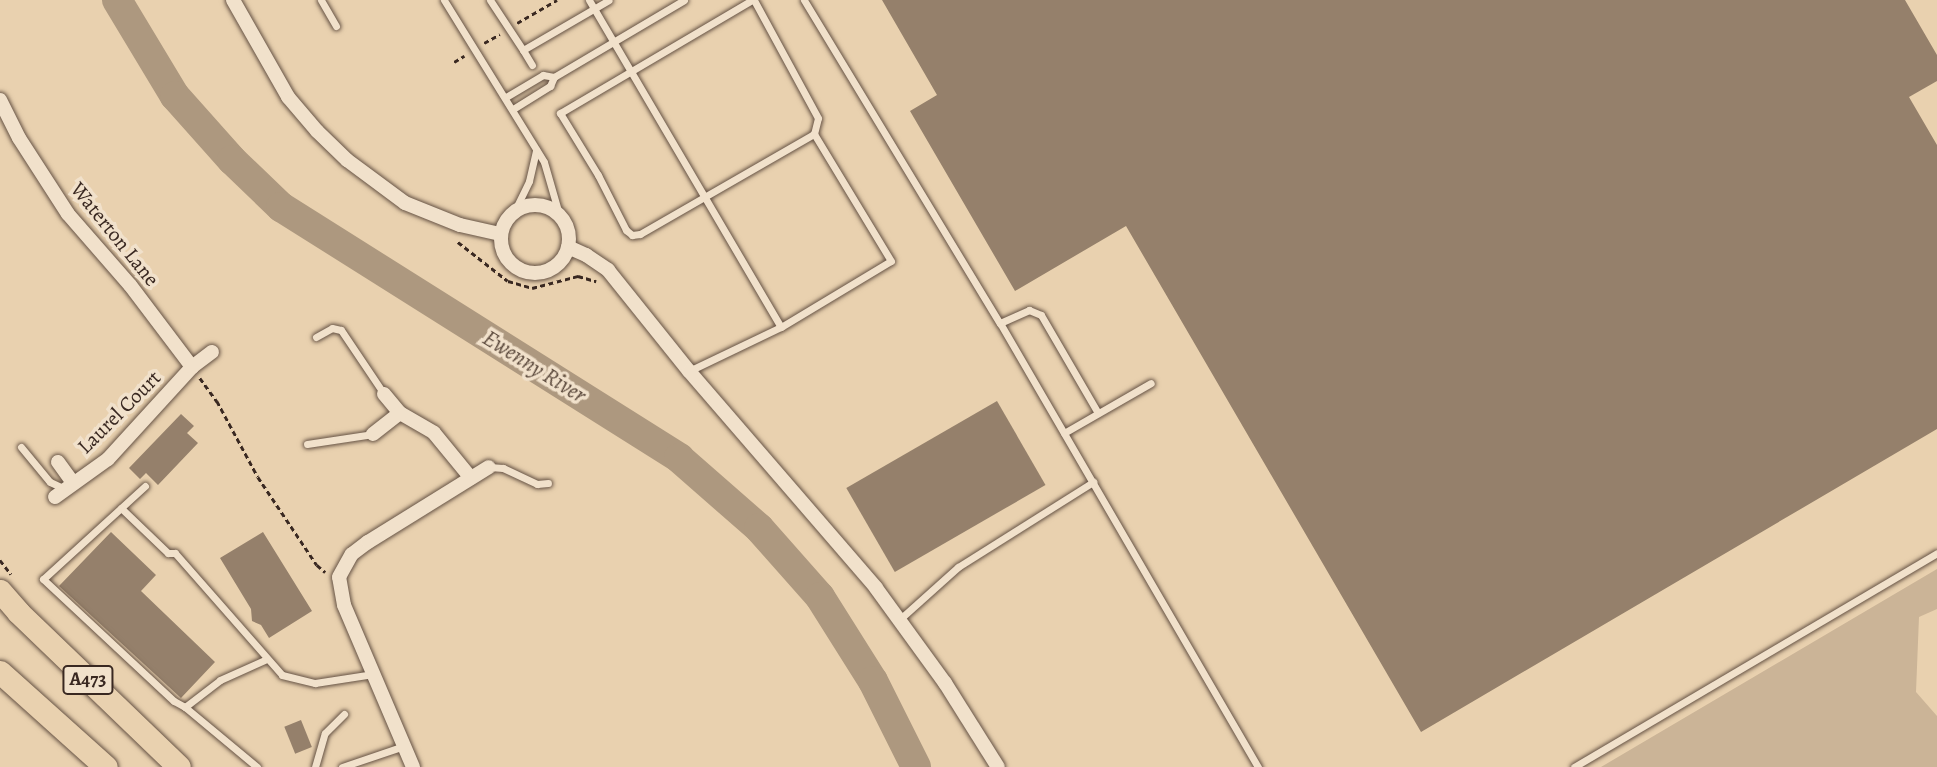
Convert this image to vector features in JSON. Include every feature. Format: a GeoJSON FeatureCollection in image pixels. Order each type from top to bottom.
{"type":"FeatureCollection","features":[{"type":"Feature","properties":{"kind":"main road","name":"A473"},"geometry":{"type":"LineString","coordinates":[[0,591],[18,612],[179,767]]}},
{"type":"Feature","properties":{"kind":"main road","name":"A473"},"geometry":{"type":"LineString","coordinates":[[0,672],[106,767]]}},
{"type":"Feature","properties":{"kind":"street"},"geometry":{"type":"LineString","coordinates":[[233,0],[288,97],[347,160],[405,203],[460,225],[500,234]]}},
{"type":"Feature","properties":{"kind":"street","name":"Waterton Lane"},"geometry":{"type":"LineString","coordinates":[[0,100],[19,138],[68,214],[130,285],[192,367]]}},
{"type":"Feature","properties":{"kind":"street"},"geometry":{"type":"LineString","coordinates":[[538,204],[559,214],[569,235],[568,247],[564,257],[549,271],[528,273],[518,270],[504,254],[500,234],[508,217],[515,211],[538,204]]}},
{"type":"Feature","properties":{"kind":"street"},"geometry":{"type":"LineString","coordinates":[[568,247],[586,254],[608,270],[689,371],[900,619],[998,767]]}},
{"type":"Feature","properties":{"kind":"street"},"geometry":{"type":"LineString","coordinates":[[192,367],[212,352]]}},
{"type":"Feature","properties":{"kind":"street","name":"Laurel Court"},"geometry":{"type":"LineString","coordinates":[[58,462],[64,490],[108,459],[192,367]]}},
{"type":"Feature","properties":{"kind":"street"},"geometry":{"type":"LineString","coordinates":[[384,394],[400,413],[434,433],[471,478]]}},
{"type":"Feature","properties":{"kind":"street"},"geometry":{"type":"LineString","coordinates":[[373,434],[400,413]]}},
{"type":"Feature","properties":{"kind":"street"},"geometry":{"type":"LineString","coordinates":[[413,767],[344,605],[339,577],[352,554],[368,542],[489,467]]}},
{"type":"Feature","properties":{"kind":"lane"},"geometry":{"type":"LineString","coordinates":[[321,0],[336,26]]}},
{"type":"Feature","properties":{"kind":"lane"},"geometry":{"type":"LineString","coordinates":[[444,0],[506,97],[544,163],[559,214]]}},
{"type":"Feature","properties":{"kind":"lane"},"geometry":{"type":"LineString","coordinates":[[490,0],[532,65]]}},
{"type":"Feature","properties":{"kind":"lane"},"geometry":{"type":"LineString","coordinates":[[589,0],[781,327]]}},
{"type":"Feature","properties":{"kind":"lane"},"geometry":{"type":"LineString","coordinates":[[523,50],[608,0]]}},
{"type":"Feature","properties":{"kind":"lane"},"geometry":{"type":"LineString","coordinates":[[513,109],[550,86],[554,77],[684,0]]}},
{"type":"Feature","properties":{"kind":"lane"},"geometry":{"type":"LineString","coordinates":[[689,371],[781,327],[891,261],[814,134],[818,118],[753,0],[560,113],[598,175],[626,230],[632,235],[640,234],[814,134]]}},
{"type":"Feature","properties":{"kind":"lane"},"geometry":{"type":"LineString","coordinates":[[804,0],[1000,323],[1258,767]]}},
{"type":"Feature","properties":{"kind":"lane"},"geometry":{"type":"LineString","coordinates":[[506,97],[543,75],[554,77]]}},
{"type":"Feature","properties":{"kind":"lane"},"geometry":{"type":"LineString","coordinates":[[515,211],[529,181],[536,149]]}},
{"type":"Feature","properties":{"kind":"lane"},"geometry":{"type":"LineString","coordinates":[[1000,323],[1030,310],[1041,315],[1098,414]]}},
{"type":"Feature","properties":{"kind":"lane"},"geometry":{"type":"LineString","coordinates":[[316,337],[332,328],[341,330],[384,394]]}},
{"type":"Feature","properties":{"kind":"lane"},"geometry":{"type":"LineString","coordinates":[[1064,433],[1152,383]]}},
{"type":"Feature","properties":{"kind":"lane"},"geometry":{"type":"LineString","coordinates":[[307,444],[373,434]]}},
{"type":"Feature","properties":{"kind":"lane"},"geometry":{"type":"LineString","coordinates":[[22,447],[50,482],[64,490]]}},
{"type":"Feature","properties":{"kind":"lane"},"geometry":{"type":"LineString","coordinates":[[489,467],[503,468],[537,484],[548,483]]}},
{"type":"Feature","properties":{"kind":"lane"},"geometry":{"type":"LineString","coordinates":[[900,619],[958,567],[1093,482]]}},
{"type":"Feature","properties":{"kind":"lane"},"geometry":{"type":"LineString","coordinates":[[145,486],[43,579],[174,701],[185,707],[257,767]]}},
{"type":"Feature","properties":{"kind":"lane"},"geometry":{"type":"LineString","coordinates":[[121,508],[168,553],[175,553],[282,675],[314,683],[374,674]]}},
{"type":"Feature","properties":{"kind":"lane"},"geometry":{"type":"LineString","coordinates":[[1574,767],[1937,554]]}},
{"type":"Feature","properties":{"kind":"lane"},"geometry":{"type":"LineString","coordinates":[[185,707],[220,680],[267,659]]}},
{"type":"Feature","properties":{"kind":"lane"},"geometry":{"type":"LineString","coordinates":[[315,767],[325,733],[344,714]]}},
{"type":"Feature","properties":{"kind":"lane"},"geometry":{"type":"LineString","coordinates":[[342,767],[404,746]]}},
{"type":"Feature","properties":{"kind":"lane"},"geometry":{"type":"LineString","coordinates":[[369,758],[373,767]]}},
{"type":"Feature","properties":{"kind":"path"},"geometry":{"type":"LineString","coordinates":[[449,237],[508,281],[532,288],[578,276],[597,282]]}},
{"type":"Feature","properties":{"kind":"path"},"geometry":{"type":"LineString","coordinates":[[192,367],[217,401],[258,477],[301,543],[317,565],[339,577]]}},
{"type":"Feature","properties":{"kind":"shaded area"},"geometry":{"type":"Polygon","coordinates":[[[1937,569],[1937,609],[1919,617],[1916,692],[1937,716],[1937,767],[1601,767],[1937,569]]]}},
{"type":"Feature","properties":{"kind":"building"},"geometry":{"type":"Polygon","coordinates":[[[882,0],[1905,0],[1937,55],[1937,81],[1909,97],[1937,145],[1937,429],[1421,732],[1126,226],[1015,291],[910,111],[937,95],[882,0]]]}},
{"type":"Feature","properties":{"kind":"building"},"geometry":{"type":"Polygon","coordinates":[[[997,401],[1046,485],[895,572],[846,488],[997,401]]]}},
{"type":"Feature","properties":{"kind":"building"},"geometry":{"type":"Polygon","coordinates":[[[181,414],[194,426],[187,433],[198,443],[158,485],[146,473],[140,479],[129,468],[181,414]]]}},
{"type":"Feature","properties":{"kind":"building"},"geometry":{"type":"Polygon","coordinates":[[[111,532],[156,575],[141,591],[215,662],[181,698],[59,586],[111,532]]]}},
{"type":"Feature","properties":{"kind":"building"},"geometry":{"type":"Polygon","coordinates":[[[263,532],[312,611],[269,638],[261,625],[252,621],[251,609],[220,558],[263,532]]]}},
{"type":"Feature","properties":{"kind":"building"},"geometry":{"type":"Polygon","coordinates":[[[301,720],[312,747],[295,754],[284,727],[301,720]]]}},
{"type":"Feature","properties":{"kind":"waterway","name":"Ewenny River"},"geometry":{"type":"LineString","coordinates":[[117,0],[175,96],[232,160],[281,207],[679,458],[759,528],[820,597],[873,681],[916,767]]}}]}
